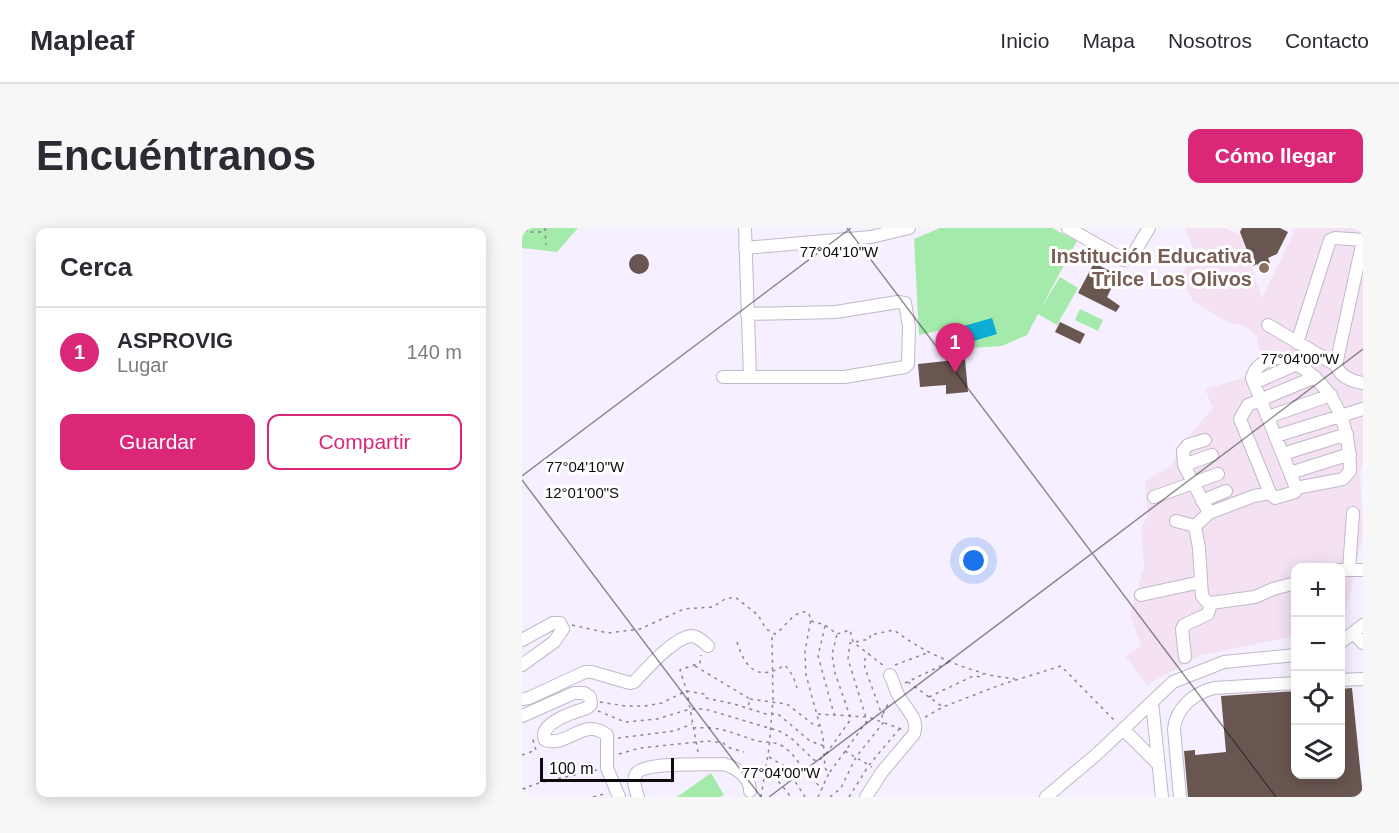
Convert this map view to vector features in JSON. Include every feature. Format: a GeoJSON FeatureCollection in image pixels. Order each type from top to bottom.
{"type":"FeatureCollection","features":[{"type":"Feature","properties":{"kind":"street"},"geometry":{"type":"LineString","coordinates":[[745,228],[750,376]]}},
{"type":"Feature","properties":{"kind":"street"},"geometry":{"type":"LineString","coordinates":[[746,248],[871,237],[909,228]]}},
{"type":"Feature","properties":{"kind":"street"},"geometry":{"type":"LineString","coordinates":[[1068,228],[1124,260],[1128,259],[1149,228]]}},
{"type":"Feature","properties":{"kind":"street"},"geometry":{"type":"LineString","coordinates":[[1297,343],[1330,240],[1335,238],[1363,240],[1336,365],[1338,371],[1347,379],[1363,383]]}},
{"type":"Feature","properties":{"kind":"street"},"geometry":{"type":"LineString","coordinates":[[723,377],[844,377],[905,367],[908,364],[909,326],[904,303],[836,312],[747,314]]}},
{"type":"Feature","properties":{"kind":"street"},"geometry":{"type":"LineString","coordinates":[[1268,325],[1336,365]]}},
{"type":"Feature","properties":{"kind":"street"},"geometry":{"type":"LineString","coordinates":[[1296,488],[1276,436],[1268,417],[1261,400],[1254,383],[1298,364],[1316,377],[1331,395],[1342,416],[1347,434],[1350,471],[1343,479],[1296,488],[1295,492],[1284,497],[1275,498],[1270,493],[1240,419],[1248,405],[1261,400],[1316,377]]}},
{"type":"Feature","properties":{"kind":"street"},"geometry":{"type":"LineString","coordinates":[[1268,417],[1331,395]]}},
{"type":"Feature","properties":{"kind":"street"},"geometry":{"type":"LineString","coordinates":[[1276,436],[1363,409]]}},
{"type":"Feature","properties":{"kind":"street"},"geometry":{"type":"LineString","coordinates":[[1283,454],[1347,434]]}},
{"type":"Feature","properties":{"kind":"street"},"geometry":{"type":"LineString","coordinates":[[1205,440],[1188,445],[1183,451],[1184,465],[1209,513]]}},
{"type":"Feature","properties":{"kind":"street"},"geometry":{"type":"LineString","coordinates":[[1290,473],[1350,454]]}},
{"type":"Feature","properties":{"kind":"street"},"geometry":{"type":"LineString","coordinates":[[1184,465],[1212,456]]}},
{"type":"Feature","properties":{"kind":"street"},"geometry":{"type":"LineString","coordinates":[[1154,497],[1218,474]]}},
{"type":"Feature","properties":{"kind":"street"},"geometry":{"type":"LineString","coordinates":[[1202,501],[1226,491]]}},
{"type":"Feature","properties":{"kind":"street"},"geometry":{"type":"LineString","coordinates":[[1196,526],[1209,513],[1254,496],[1270,493]]}},
{"type":"Feature","properties":{"kind":"street"},"geometry":{"type":"LineString","coordinates":[[1353,513],[1345,570],[1363,570]]}},
{"type":"Feature","properties":{"kind":"street"},"geometry":{"type":"LineString","coordinates":[[1176,521],[1196,526]]}},
{"type":"Feature","properties":{"kind":"street"},"geometry":{"type":"LineString","coordinates":[[1196,526],[1202,596],[1206,601],[1211,603],[1255,597],[1291,584]]}},
{"type":"Feature","properties":{"kind":"street"},"geometry":{"type":"LineString","coordinates":[[1141,595],[1201,582]]}},
{"type":"Feature","properties":{"kind":"street"},"geometry":{"type":"LineString","coordinates":[[1185,657],[1182,629],[1208,614],[1211,603]]}},
{"type":"Feature","properties":{"kind":"street"},"geometry":{"type":"LineString","coordinates":[[522,640],[553,623],[560,623],[563,629],[554,642],[522,665]]}},
{"type":"Feature","properties":{"kind":"street"},"geometry":{"type":"LineString","coordinates":[[1358,639],[1363,625]]}},
{"type":"Feature","properties":{"kind":"street"},"geometry":{"type":"LineString","coordinates":[[522,699],[529,698],[585,672],[634,682],[668,649],[685,638],[693,636],[699,638],[708,646]]}},
{"type":"Feature","properties":{"kind":"street"},"geometry":{"type":"LineString","coordinates":[[1046,797],[1173,682],[1224,662],[1291,655]]}},
{"type":"Feature","properties":{"kind":"street"},"geometry":{"type":"LineString","coordinates":[[866,797],[882,772],[915,732],[915,721],[899,698],[890,675]]}},
{"type":"Feature","properties":{"kind":"street"},"geometry":{"type":"LineString","coordinates":[[1345,680],[1363,679]]}},
{"type":"Feature","properties":{"kind":"street"},"geometry":{"type":"LineString","coordinates":[[1180,797],[1174,729],[1175,720],[1186,704],[1206,690],[1214,688],[1291,683]]}},
{"type":"Feature","properties":{"kind":"street"},"geometry":{"type":"LineString","coordinates":[[522,716],[574,693],[584,693],[590,697],[590,704],[550,725],[543,733],[543,737],[545,740],[554,742],[593,727],[600,729],[608,738],[607,763],[617,793]]}},
{"type":"Feature","properties":{"kind":"street"},"geometry":{"type":"LineString","coordinates":[[1152,702],[1162,797]]}},
{"type":"Feature","properties":{"kind":"street"},"geometry":{"type":"LineString","coordinates":[[1123,729],[1158,764]]}},
{"type":"Feature","properties":{"kind":"street"},"geometry":{"type":"LineString","coordinates":[[638,797],[634,779],[640,770],[653,766],[699,765],[731,767],[745,777],[750,784],[753,796]]}},
{"type":"Feature","properties":{"kind":"path"},"geometry":{"type":"LineString","coordinates":[[527,228],[527,232],[545,232]]}},
{"type":"Feature","properties":{"kind":"path"},"geometry":{"type":"LineString","coordinates":[[545,228],[546,245]]}},
{"type":"Feature","properties":{"kind":"path"},"geometry":{"type":"LineString","coordinates":[[563,629],[574,625],[608,633],[640,628],[684,609],[713,607],[730,597],[735,597],[758,615],[766,629],[772,633],[779,632],[799,613],[808,612],[810,620],[805,651],[806,675],[818,714],[824,746],[825,768],[829,773]]}},
{"type":"Feature","properties":{"kind":"path"},"geometry":{"type":"LineString","coordinates":[[810,620],[825,625],[837,634]]}},
{"type":"Feature","properties":{"kind":"path"},"geometry":{"type":"LineString","coordinates":[[825,625],[818,656],[834,715]]}},
{"type":"Feature","properties":{"kind":"path"},"geometry":{"type":"LineString","coordinates":[[837,634],[850,630],[854,642],[886,667],[929,652]]}},
{"type":"Feature","properties":{"kind":"path"},"geometry":{"type":"LineString","coordinates":[[818,797],[829,773],[865,724],[867,717],[848,659],[848,645],[870,639],[870,635],[878,632],[894,630],[912,644],[951,662],[983,674],[1016,680]]}},
{"type":"Feature","properties":{"kind":"path"},"geometry":{"type":"LineString","coordinates":[[753,796],[765,772],[770,741],[773,702],[772,633]]}},
{"type":"Feature","properties":{"kind":"path"},"geometry":{"type":"LineString","coordinates":[[590,704],[626,722],[657,719],[690,709],[705,709],[771,728],[790,737],[814,760],[818,761],[850,721],[851,716],[835,673],[832,655],[837,634]]}},
{"type":"Feature","properties":{"kind":"path"},"geometry":{"type":"LineString","coordinates":[[736,642],[747,664],[762,674],[772,673],[785,665],[793,676],[797,688]]}},
{"type":"Feature","properties":{"kind":"path"},"geometry":{"type":"LineString","coordinates":[[699,765],[690,709],[680,670],[700,663],[700,652],[708,646]]}},
{"type":"Feature","properties":{"kind":"path"},"geometry":{"type":"LineString","coordinates":[[869,653],[865,658],[865,668],[884,721]]}},
{"type":"Feature","properties":{"kind":"path"},"geometry":{"type":"LineString","coordinates":[[882,715],[896,689],[907,681],[951,662]]}},
{"type":"Feature","properties":{"kind":"path"},"geometry":{"type":"LineString","coordinates":[[694,666],[750,699],[787,704],[814,725],[820,726]]}},
{"type":"Feature","properties":{"kind":"path"},"geometry":{"type":"LineString","coordinates":[[818,714],[867,717],[915,732],[926,716],[943,707],[1061,666],[1123,729]]}},
{"type":"Feature","properties":{"kind":"path"},"geometry":{"type":"LineString","coordinates":[[929,697],[973,676],[982,677],[983,674]]}},
{"type":"Feature","properties":{"kind":"path"},"geometry":{"type":"LineString","coordinates":[[907,681],[943,707]]}},
{"type":"Feature","properties":{"kind":"path"},"geometry":{"type":"LineString","coordinates":[[590,704],[657,705],[686,691],[705,694],[706,698],[784,717],[810,741],[824,746]]}},
{"type":"Feature","properties":{"kind":"path"},"geometry":{"type":"LineString","coordinates":[[747,709],[750,699]]}},
{"type":"Feature","properties":{"kind":"path"},"geometry":{"type":"LineString","coordinates":[[830,797],[840,788],[856,757],[884,721]]}},
{"type":"Feature","properties":{"kind":"path"},"geometry":{"type":"LineString","coordinates":[[608,738],[674,731],[692,724]]}},
{"type":"Feature","properties":{"kind":"path"},"geometry":{"type":"LineString","coordinates":[[693,728],[711,726],[764,742],[770,741],[784,747],[810,778],[823,788]]}},
{"type":"Feature","properties":{"kind":"path"},"geometry":{"type":"LineString","coordinates":[[849,797],[869,765],[900,728]]}},
{"type":"Feature","properties":{"kind":"path"},"geometry":{"type":"LineString","coordinates":[[522,755],[536,750],[533,740],[543,737]]}},
{"type":"Feature","properties":{"kind":"path"},"geometry":{"type":"LineString","coordinates":[[523,797],[524,788],[607,763],[640,748],[708,741],[723,743],[730,748],[744,752]]}},
{"type":"Feature","properties":{"kind":"path"},"geometry":{"type":"LineString","coordinates":[[845,750],[882,772]]}},
{"type":"Feature","properties":{"kind":"path"},"geometry":{"type":"LineString","coordinates":[[768,756],[786,767],[805,797]]}},
{"type":"Feature","properties":{"kind":"path"},"geometry":{"type":"LineString","coordinates":[[765,772],[779,782],[791,797]]}},
{"type":"Feature","properties":{"kind":"path"},"geometry":{"type":"LineString","coordinates":[[593,797],[617,793]]}},
{"type":"Feature","properties":{"kind":"shaded area"},"geometry":{"type":"Polygon","coordinates":[[[1183,228],[1226,228],[1241,236],[1262,298],[1296,228],[1363,228],[1363,462],[1360,473],[1363,533],[1346,611],[1345,563],[1291,563],[1291,637],[1201,655],[1147,685],[1125,656],[1141,646],[1130,615],[1144,567],[1141,528],[1148,516],[1145,482],[1172,464],[1179,447],[1213,408],[1205,389],[1243,378],[1266,354],[1285,352],[1259,350],[1257,337],[1245,326],[1229,323],[1193,301],[1184,284],[1183,274],[1193,250],[1186,230],[1183,228]]]}},
{"type":"Feature","properties":{"kind":"green space"},"geometry":{"type":"Polygon","coordinates":[[[522,228],[578,228],[557,252],[522,248],[522,228]]]}},
{"type":"Feature","properties":{"kind":"green space"},"geometry":{"type":"Polygon","coordinates":[[[940,228],[1052,228],[1077,241],[1040,310],[1060,277],[1078,288],[1057,325],[1038,314],[1027,335],[1002,346],[956,349],[950,328],[919,335],[914,239],[940,228]]]}},
{"type":"Feature","properties":{"kind":"green space"},"geometry":{"type":"Polygon","coordinates":[[[1080,309],[1103,320],[1098,331],[1075,320],[1080,309]]]}},
{"type":"Feature","properties":{"kind":"green space"},"geometry":{"type":"Polygon","coordinates":[[[711,773],[724,795],[721,797],[677,797],[711,773]]]}},
{"type":"Feature","properties":{"kind":"water"},"geometry":{"type":"Polygon","coordinates":[[[992,318],[997,334],[964,344],[960,327],[992,318]]]}},
{"type":"Feature","properties":{"kind":"building"},"geometry":{"type":"Polygon","coordinates":[[[1242,228],[1280,228],[1288,232],[1277,254],[1268,258],[1270,263],[1259,269],[1257,264],[1253,266],[1240,232],[1242,228]]]}},
{"type":"Feature","properties":{"kind":"building"},"geometry":{"type":"Polygon","coordinates":[[[639,254],[646,257],[649,264],[646,271],[639,274],[632,271],[629,264],[632,257],[639,254]]]}},
{"type":"Feature","properties":{"kind":"building"},"geometry":{"type":"Polygon","coordinates":[[[1094,263],[1118,275],[1107,297],[1120,306],[1116,312],[1078,293],[1094,263]]]}},
{"type":"Feature","properties":{"kind":"building"},"geometry":{"type":"Polygon","coordinates":[[[1060,322],[1085,334],[1080,344],[1055,332],[1060,322]]]}},
{"type":"Feature","properties":{"kind":"building"},"geometry":{"type":"Polygon","coordinates":[[[965,359],[968,392],[946,394],[946,385],[920,387],[918,364],[965,359]]]}},
{"type":"Feature","properties":{"kind":"building"},"geometry":{"type":"Polygon","coordinates":[[[1352,688],[1363,797],[1188,797],[1184,751],[1195,750],[1195,755],[1226,752],[1221,696],[1291,691],[1291,779],[1345,779],[1345,689],[1352,688]]]}},
{"type":"Feature","properties":{"kind":"place","name":"Institución Educativa Trilce Los Olivos"},"geometry":{"type":"Point","coordinates":[1264,268]}},
{"type":"Feature","properties":{"kind":"place","name":"ASPROVIG"},"geometry":{"type":"Point","coordinates":[955,373]}}]}
